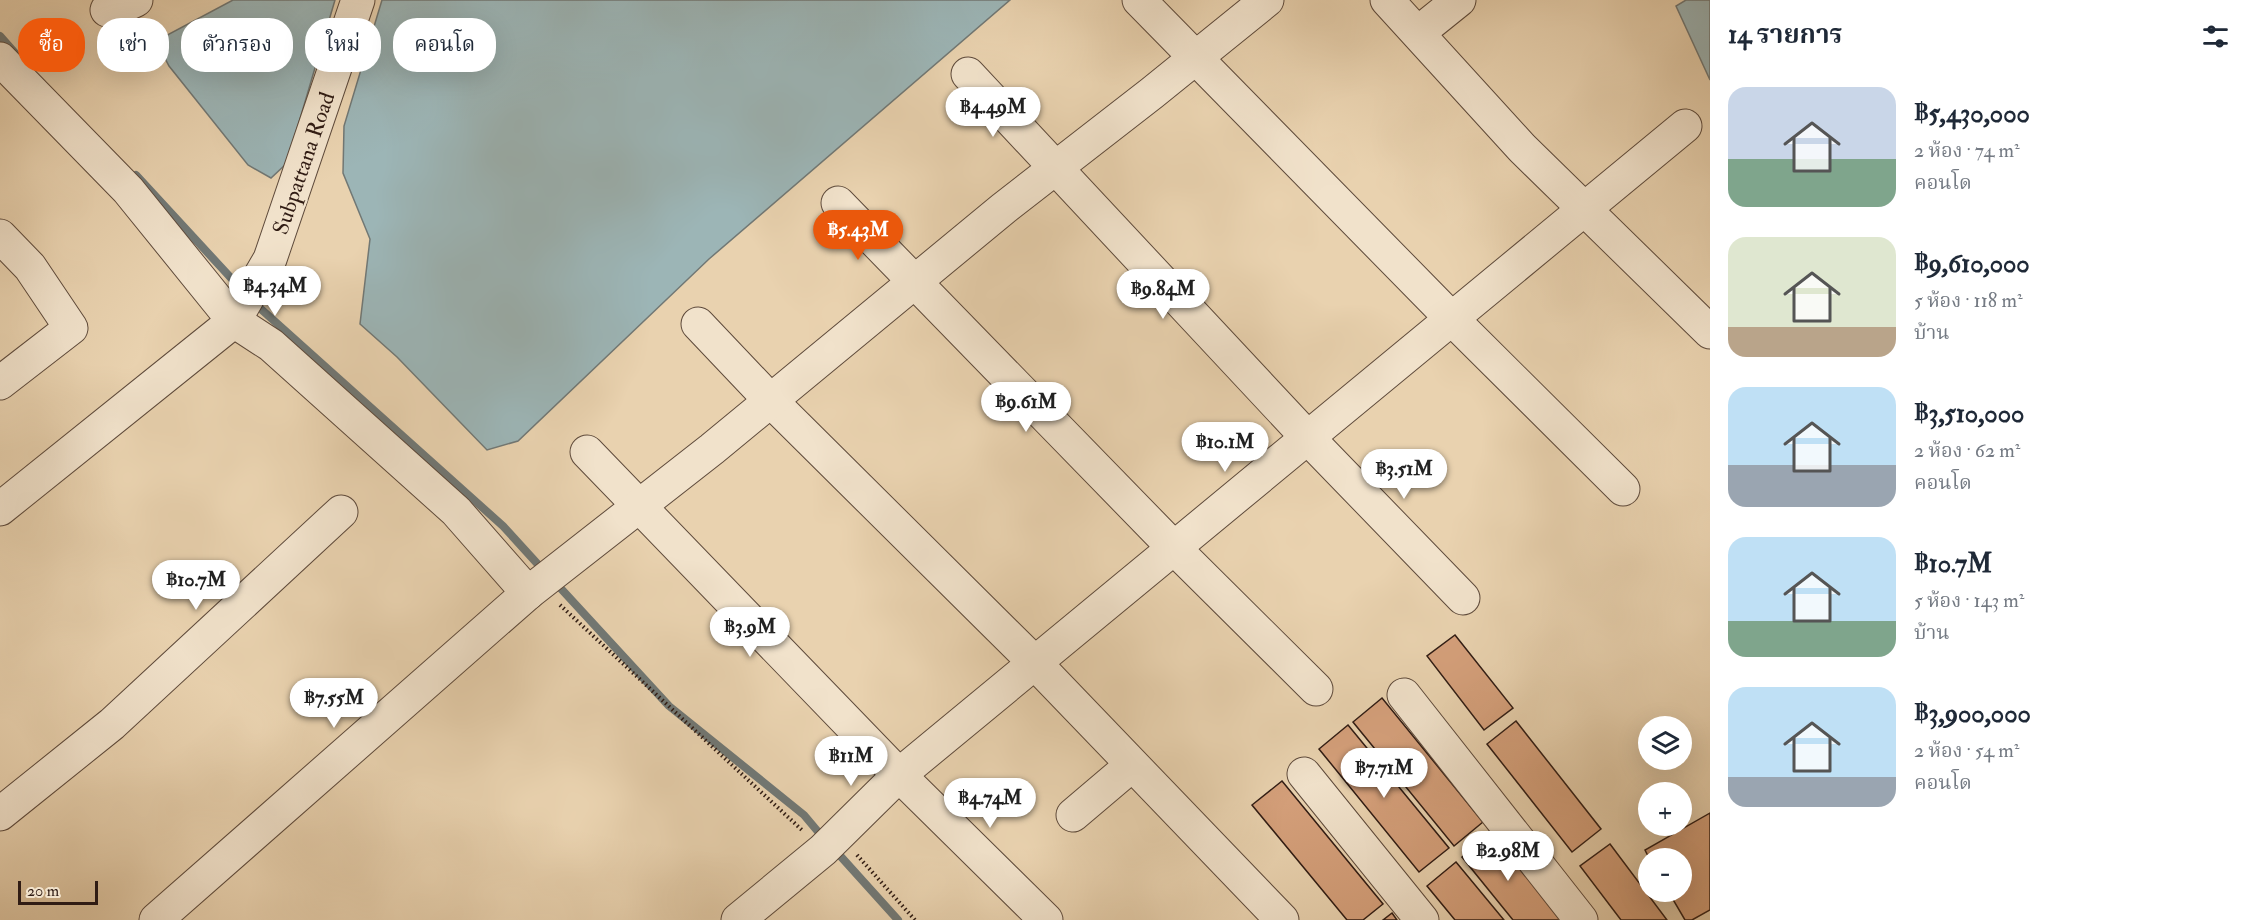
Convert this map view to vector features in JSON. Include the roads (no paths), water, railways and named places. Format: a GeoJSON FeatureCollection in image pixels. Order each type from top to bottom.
{"type":"FeatureCollection","features":[{"type":"Feature","properties":{"kind":"street","name":"Subpattana Road"},"geometry":{"type":"LineString","coordinates":[[234,321],[270,259],[358,0]]}},
{"type":"Feature","properties":{"kind":"street"},"geometry":{"type":"LineString","coordinates":[[1139,0],[1452,319],[1623,489]]}},
{"type":"Feature","properties":{"kind":"street"},"geometry":{"type":"LineString","coordinates":[[156,920],[543,583],[1266,0]]}},
{"type":"Feature","properties":{"kind":"street"},"geometry":{"type":"LineString","coordinates":[[1387,0],[1522,147],[1710,332]]}},
{"type":"Feature","properties":{"kind":"street"},"geometry":{"type":"LineString","coordinates":[[1418,33],[1459,0]]}},
{"type":"Feature","properties":{"kind":"street"},"geometry":{"type":"LineString","coordinates":[[0,59],[128,189],[234,321],[271,345],[456,511],[543,583]]}},
{"type":"Feature","properties":{"kind":"street"},"geometry":{"type":"LineString","coordinates":[[968,74],[1308,438],[1463,598]]}},
{"type":"Feature","properties":{"kind":"street"},"geometry":{"type":"LineString","coordinates":[[738,920],[831,842],[899,775],[1685,126]]}},
{"type":"Feature","properties":{"kind":"street"},"geometry":{"type":"LineString","coordinates":[[838,203],[1174,548],[1316,689]]}},
{"type":"Feature","properties":{"kind":"street"},"geometry":{"type":"LineString","coordinates":[[0,236],[30,267],[71,328],[0,383]]}},
{"type":"Feature","properties":{"kind":"street"},"geometry":{"type":"LineString","coordinates":[[0,509],[234,321]]}},
{"type":"Feature","properties":{"kind":"street"},"geometry":{"type":"LineString","coordinates":[[698,324],[771,401],[1035,662],[1282,920]]}},
{"type":"Feature","properties":{"kind":"street"},"geometry":{"type":"LineString","coordinates":[[587,452],[899,775],[1046,920]]}},
{"type":"Feature","properties":{"kind":"street"},"geometry":{"type":"LineString","coordinates":[[0,814],[112,724],[341,512]]}},
{"type":"Feature","properties":{"kind":"street"},"geometry":{"type":"LineString","coordinates":[[1404,695],[1581,920]]}},
{"type":"Feature","properties":{"kind":"street"},"geometry":{"type":"LineString","coordinates":[[1073,815],[1132,765]]}},
{"type":"Feature","properties":{"kind":"street"},"geometry":{"type":"LineString","coordinates":[[1304,774],[1422,920]]}},
{"type":"Feature","properties":{"kind":"water"},"geometry":{"type":"Polygon","coordinates":[[[233,0],[335,0],[330,18],[305,18],[305,72],[314,72],[287,163],[271,178],[248,165],[169,66],[169,34],[181,28],[181,72],[293,72],[293,18],[199,18],[233,0]]]}},
{"type":"Feature","properties":{"kind":"water"},"geometry":{"type":"Polygon","coordinates":[[[382,0],[1010,0],[709,259],[518,441],[487,450],[397,357],[360,324],[370,239],[343,173],[344,126],[360,72],[381,72],[381,18],[377,18],[382,0]]]}},
{"type":"Feature","properties":{"kind":"water"},"geometry":{"type":"Polygon","coordinates":[[[1686,0],[1710,0],[1710,80],[1676,6],[1686,0]]]}},
{"type":"Feature","properties":{"kind":"waterway"},"geometry":{"type":"LineString","coordinates":[[0,36],[15,53]]}},
{"type":"Feature","properties":{"kind":"waterway"},"geometry":{"type":"LineString","coordinates":[[136,175],[243,291]]}},
{"type":"Feature","properties":{"kind":"waterway"},"geometry":{"type":"LineString","coordinates":[[252,301],[503,526],[544,571]]}},
{"type":"Feature","properties":{"kind":"waterway"},"geometry":{"type":"LineString","coordinates":[[553,580],[669,706],[804,815],[825,840]]}},
{"type":"Feature","properties":{"kind":"waterway"},"geometry":{"type":"LineString","coordinates":[[834,849],[898,920]]}}]}
